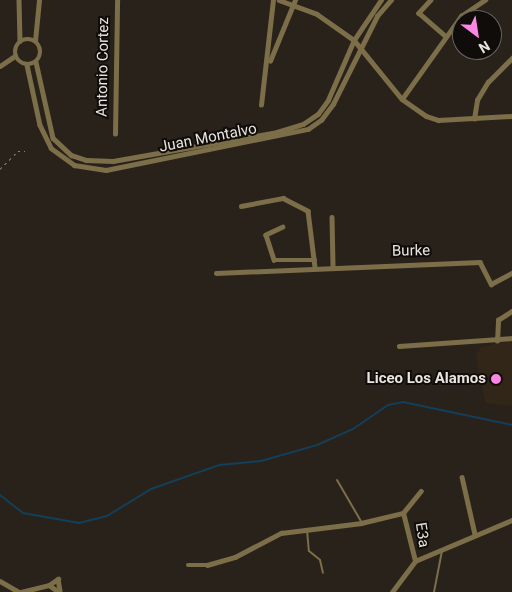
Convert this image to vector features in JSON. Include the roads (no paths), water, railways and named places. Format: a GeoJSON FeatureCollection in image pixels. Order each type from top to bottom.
{"type":"FeatureCollection","features":[{"type":"Feature","properties":{"kind":"street"},"geometry":{"type":"LineString","coordinates":[[0,66],[16,56],[20,41],[19,0]]}},
{"type":"Feature","properties":{"kind":"street"},"geometry":{"type":"LineString","coordinates":[[16,56],[27,65],[36,62],[41,53],[35,41],[39,0]]}},
{"type":"Feature","properties":{"kind":"street","name":"Antonio Cortez"},"geometry":{"type":"LineString","coordinates":[[114,134],[117,0]]}},
{"type":"Feature","properties":{"kind":"street"},"geometry":{"type":"LineString","coordinates":[[261,105],[268,66],[273,0]]}},
{"type":"Feature","properties":{"kind":"street"},"geometry":{"type":"LineString","coordinates":[[279,0],[294,2],[317,14],[354,40],[402,99],[426,116],[474,119],[512,116]]}},
{"type":"Feature","properties":{"kind":"street","name":"Juan Montalvo"},"geometry":{"type":"LineString","coordinates":[[36,62],[53,138],[70,155],[86,160],[113,161],[278,135],[303,124],[318,114],[328,100],[354,40],[381,0]]}},
{"type":"Feature","properties":{"kind":"street","name":"Juan Montalvo"},"geometry":{"type":"LineString","coordinates":[[27,65],[44,136],[59,157],[87,170],[106,170],[308,129],[321,120],[333,104],[360,48],[391,0]]}},
{"type":"Feature","properties":{"kind":"street"},"geometry":{"type":"LineString","coordinates":[[431,0],[419,13],[445,36]]}},
{"type":"Feature","properties":{"kind":"street"},"geometry":{"type":"LineString","coordinates":[[402,99],[461,16],[485,0]]}},
{"type":"Feature","properties":{"kind":"street"},"geometry":{"type":"LineString","coordinates":[[268,66],[294,2]]}},
{"type":"Feature","properties":{"kind":"street"},"geometry":{"type":"LineString","coordinates":[[20,41],[35,41]]}},
{"type":"Feature","properties":{"kind":"street"},"geometry":{"type":"LineString","coordinates":[[474,119],[478,100],[488,82],[512,58]]}},
{"type":"Feature","properties":{"kind":"street"},"geometry":{"type":"LineString","coordinates":[[241,206],[283,198],[308,211],[315,267]]}},
{"type":"Feature","properties":{"kind":"street"},"geometry":{"type":"LineString","coordinates":[[332,217],[333,266]]}},
{"type":"Feature","properties":{"kind":"street"},"geometry":{"type":"LineString","coordinates":[[283,227],[266,235],[274,260],[314,260]]}},
{"type":"Feature","properties":{"kind":"street","name":"Burke"},"geometry":{"type":"LineString","coordinates":[[216,273],[333,266],[480,262],[491,284],[512,273]]}},
{"type":"Feature","properties":{"kind":"street"},"geometry":{"type":"LineString","coordinates":[[497,341],[498,320],[512,310]]}},
{"type":"Feature","properties":{"kind":"street"},"geometry":{"type":"LineString","coordinates":[[399,346],[497,341],[512,338]]}},
{"type":"Feature","properties":{"kind":"street"},"geometry":{"type":"LineString","coordinates":[[462,477],[475,534]]}},
{"type":"Feature","properties":{"kind":"street","name":"E3a"},"geometry":{"type":"LineString","coordinates":[[415,561],[403,513],[421,491]]}},
{"type":"Feature","properties":{"kind":"street"},"geometry":{"type":"LineString","coordinates":[[188,566],[213,564],[272,536],[362,523],[403,513]]}},
{"type":"Feature","properties":{"kind":"street"},"geometry":{"type":"LineString","coordinates":[[392,592],[415,561],[475,534],[512,520]]}},
{"type":"Feature","properties":{"kind":"street"},"geometry":{"type":"LineString","coordinates":[[0,581],[20,592],[35,590],[49,585],[58,579],[59,591]]}},
{"type":"Feature","properties":{"kind":"street"},"geometry":{"type":"LineString","coordinates":[[49,585],[59,591]]}},
{"type":"Feature","properties":{"kind":"lane"},"geometry":{"type":"LineString","coordinates":[[337,480],[362,523]]}},
{"type":"Feature","properties":{"kind":"lane"},"geometry":{"type":"LineString","coordinates":[[307,530],[309,551],[320,560],[323,573]]}},
{"type":"Feature","properties":{"kind":"lane"},"geometry":{"type":"LineString","coordinates":[[434,592],[442,548]]}},
{"type":"Feature","properties":{"kind":"waterway"},"geometry":{"type":"LineString","coordinates":[[0,495],[23,513],[79,523],[107,516],[151,489],[219,465],[261,461],[317,445],[353,429],[388,405],[403,402],[512,425]]}},
{"type":"Feature","properties":{"kind":"place","name":"Liceo Los Alamos"},"geometry":{"type":"Point","coordinates":[496,379]}}]}
